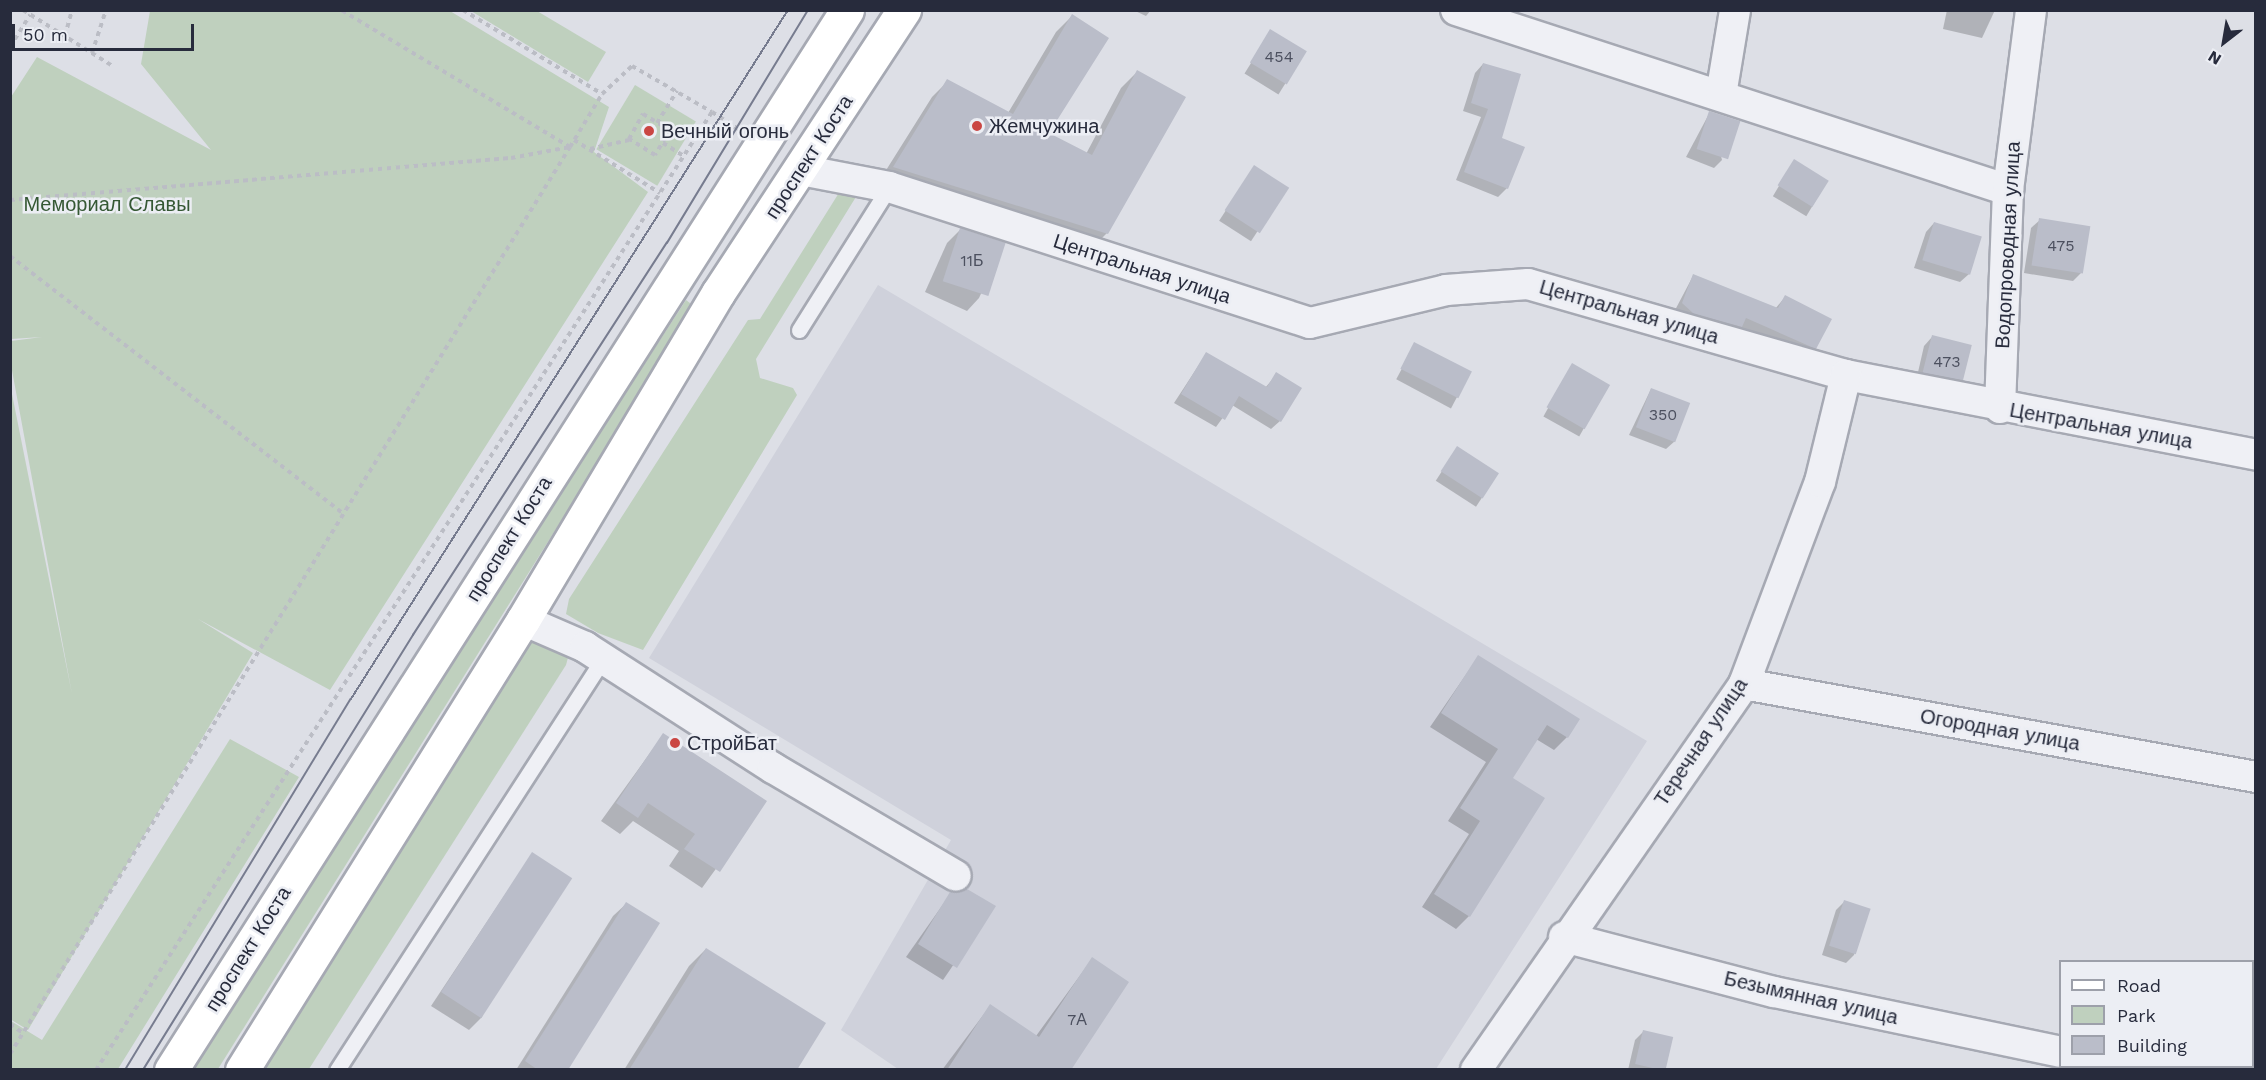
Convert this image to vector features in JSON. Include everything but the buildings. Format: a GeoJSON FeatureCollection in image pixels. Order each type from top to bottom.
{"type":"FeatureCollection","features":[{"type":"Feature","properties":{"kind":"main road","name":"проспект Коста"},"geometry":{"type":"LineString","coordinates":[[171,1070],[727,193],[848,10]]}},
{"type":"Feature","properties":{"kind":"main road","name":"проспект Коста"},"geometry":{"type":"LineString","coordinates":[[242,1070],[523,620],[718,293],[801,170],[904,10]]}},
{"type":"Feature","properties":{"kind":"main road"},"geometry":{"type":"LineString","coordinates":[[727,193],[768,219]]}},
{"type":"Feature","properties":{"kind":"street"},"geometry":{"type":"LineString","coordinates":[[1456,10],[2008,189]]}},
{"type":"Feature","properties":{"kind":"street"},"geometry":{"type":"LineString","coordinates":[[1721,95],[1735,10]]}},
{"type":"Feature","properties":{"kind":"street","name":"Водопроводная улица"},"geometry":{"type":"LineString","coordinates":[[2000,408],[2008,189],[2031,10]]}},
{"type":"Feature","properties":{"kind":"street","name":"Центральная улица"},"geometry":{"type":"LineString","coordinates":[[801,170],[889,186],[1310,323],[1446,290],[1528,284],[1846,375],[2000,408],[2256,455]]}},
{"type":"Feature","properties":{"kind":"street","name":"Теречная улица"},"geometry":{"type":"LineString","coordinates":[[1476,1070],[1564,937],[1744,684],[1820,482],[1846,375]]}},
{"type":"Feature","properties":{"kind":"street"},"geometry":{"type":"LineString","coordinates":[[523,620],[603,659],[773,768],[956,876]]}},
{"type":"Feature","properties":{"kind":"street","name":"Огородная улица"},"geometry":{"type":"LineString","coordinates":[[1744,684],[2256,777]]}},
{"type":"Feature","properties":{"kind":"street","name":"Безымянная улица"},"geometry":{"type":"LineString","coordinates":[[1564,937],[1774,992],[2059,1052]]}},
{"type":"Feature","properties":{"kind":"lane"},"geometry":{"type":"LineString","coordinates":[[799,330],[889,186]]}},
{"type":"Feature","properties":{"kind":"lane"},"geometry":{"type":"LineString","coordinates":[[337,1070],[603,659]]}},
{"type":"Feature","properties":{"kind":"path"},"geometry":{"type":"LineString","coordinates":[[22,10],[111,64]]}},
{"type":"Feature","properties":{"kind":"path"},"geometry":{"type":"LineString","coordinates":[[65,36],[72,10]]}},
{"type":"Feature","properties":{"kind":"path"},"geometry":{"type":"LineString","coordinates":[[92,53],[106,10]]}},
{"type":"Feature","properties":{"kind":"path"},"geometry":{"type":"LineString","coordinates":[[341,10],[570,147]]}},
{"type":"Feature","properties":{"kind":"path"},"geometry":{"type":"LineString","coordinates":[[463,10],[602,94]]}},
{"type":"Feature","properties":{"kind":"path"},"geometry":{"type":"LineString","coordinates":[[10,47],[30,15]]}},
{"type":"Feature","properties":{"kind":"path"},"geometry":{"type":"LineString","coordinates":[[10,1054],[602,94],[632,66],[677,90],[760,143]]}},
{"type":"Feature","properties":{"kind":"path"},"geometry":{"type":"LineString","coordinates":[[657,123],[677,90]]}},
{"type":"Feature","properties":{"kind":"path"},"geometry":{"type":"LineString","coordinates":[[96,1070],[712,112]]}},
{"type":"Feature","properties":{"kind":"path"},"geometry":{"type":"LineString","coordinates":[[590,149],[630,140],[655,155],[670,130],[644,114],[630,140]]}},
{"type":"Feature","properties":{"kind":"path"},"geometry":{"type":"LineString","coordinates":[[574,140],[660,193]]}},
{"type":"Feature","properties":{"kind":"path"},"geometry":{"type":"LineString","coordinates":[[663,143],[684,156]]}},
{"type":"Feature","properties":{"kind":"path"},"geometry":{"type":"LineString","coordinates":[[10,200],[511,158],[570,147]]}},
{"type":"Feature","properties":{"kind":"path"},"geometry":{"type":"LineString","coordinates":[[10,256],[342,513]]}},
{"type":"Feature","properties":{"kind":"path"},"geometry":{"type":"LineString","coordinates":[[10,1024],[23,1033]]}},
{"type":"Feature","properties":{"kind":"shaded area"},"geometry":{"type":"Polygon","coordinates":[[[878,285],[1647,741],[1436,1069],[898,1069],[841,1030],[951,840],[649,658],[878,285]]]}},
{"type":"Feature","properties":{"kind":"green space","name":"Мемориал Славы"},"geometry":{"type":"Polygon","coordinates":[[[150,11],[450,11],[609,107],[594,152],[648,192],[330,690],[198,619],[253,653],[28,1030],[10,1019],[11,389],[72,694],[11,365],[11,341],[42,337],[11,339],[11,97],[37,57],[211,150],[141,64],[150,11]]]}},
{"type":"Feature","properties":{"kind":"green space"},"geometry":{"type":"Polygon","coordinates":[[[471,11],[537,11],[606,52],[588,82],[471,11]]]}},
{"type":"Feature","properties":{"kind":"green space"},"geometry":{"type":"Polygon","coordinates":[[[635,85],[696,122],[657,186],[596,149],[635,85]]]}},
{"type":"Feature","properties":{"kind":"green space"},"geometry":{"type":"Polygon","coordinates":[[[842,188],[859,192],[756,359],[760,378],[793,388],[797,395],[643,650],[598,633],[566,614],[569,599],[748,320],[760,319],[842,188]]]}},
{"type":"Feature","properties":{"kind":"green space"},"geometry":{"type":"Polygon","coordinates":[[[686,300],[695,307],[218,1069],[185,1070],[686,300]]]}},
{"type":"Feature","properties":{"kind":"green space"},"geometry":{"type":"Polygon","coordinates":[[[533,632],[570,650],[566,665],[309,1069],[259,1070],[533,632]]]}},
{"type":"Feature","properties":{"kind":"green space"},"geometry":{"type":"Polygon","coordinates":[[[230,739],[299,777],[118,1069],[11,1069],[11,1021],[42,1040],[230,739]]]}},
{"type":"Feature","properties":{"kind":"tram line"},"geometry":{"type":"LineString","coordinates":[[125,1070],[351,699],[788,10]]}},
{"type":"Feature","properties":{"kind":"tram line"},"geometry":{"type":"LineString","coordinates":[[143,1070],[413,635],[667,243],[808,10]]}},
{"type":"Feature","properties":{"kind":"place","name":"Жемчужина"},"geometry":{"type":"Point","coordinates":[977,126]}},
{"type":"Feature","properties":{"kind":"place","name":"Вечный огонь"},"geometry":{"type":"Point","coordinates":[649,131]}},
{"type":"Feature","properties":{"kind":"place","name":"СтройБат"},"geometry":{"type":"Point","coordinates":[675,743]}}]}
